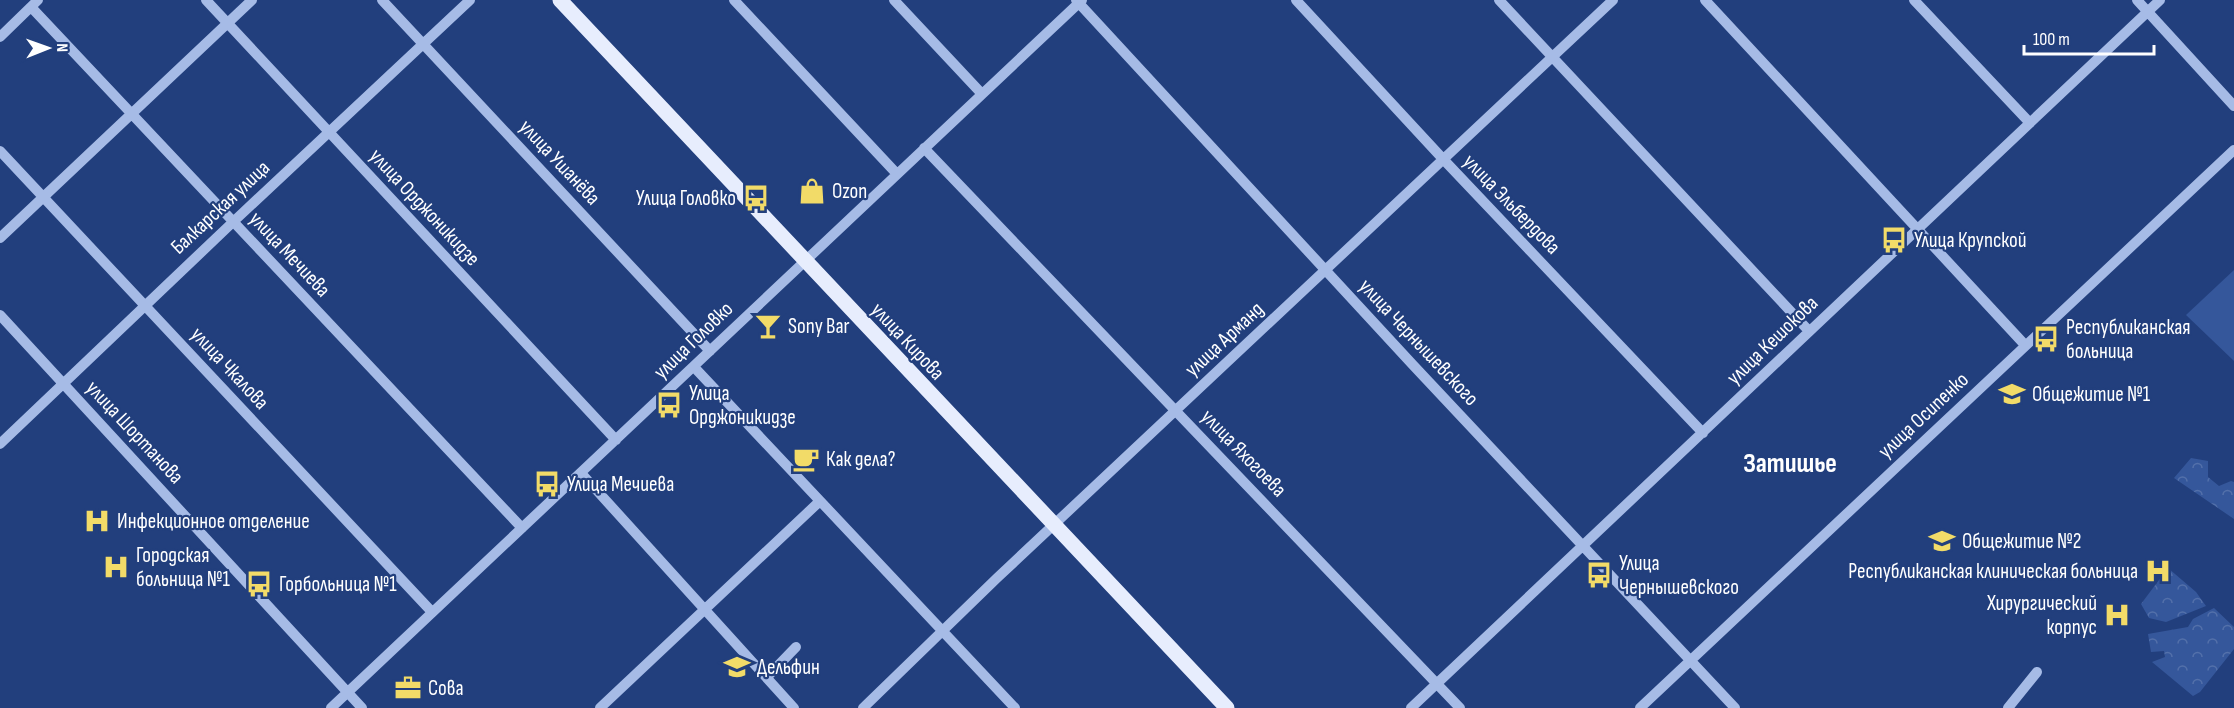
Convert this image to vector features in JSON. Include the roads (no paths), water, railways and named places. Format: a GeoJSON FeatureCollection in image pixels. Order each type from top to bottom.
{"type":"FeatureCollection","features":[{"type":"Feature","properties":{"kind":"main road","name":"улица Кирова"},"geometry":{"type":"LineString","coordinates":[[560,0],[930,396],[1227,708]]}},
{"type":"Feature","properties":{"kind":"street","name":"улица Орджоникидзе"},"geometry":{"type":"LineString","coordinates":[[206,0],[616,440]]}},
{"type":"Feature","properties":{"kind":"street"},"geometry":{"type":"LineString","coordinates":[[0,238],[252,0]]}},
{"type":"Feature","properties":{"kind":"street","name":"улица Ушанёва"},"geometry":{"type":"LineString","coordinates":[[382,0],[710,351]]}},
{"type":"Feature","properties":{"kind":"street","name":"Балкарская улица"},"geometry":{"type":"LineString","coordinates":[[0,444],[470,0]]}},
{"type":"Feature","properties":{"kind":"street"},"geometry":{"type":"LineString","coordinates":[[734,0],[897,174]]}},
{"type":"Feature","properties":{"kind":"street"},"geometry":{"type":"LineString","coordinates":[[894,0],[982,94]]}},
{"type":"Feature","properties":{"kind":"street","name":"улица Эльбердова"},"geometry":{"type":"LineString","coordinates":[[1296,0],[1703,433]]}},
{"type":"Feature","properties":{"kind":"street"},"geometry":{"type":"LineString","coordinates":[[1499,0],[1809,332]]}},
{"type":"Feature","properties":{"kind":"street","name":"улица Арманд"},"geometry":{"type":"LineString","coordinates":[[863,708],[1054,524],[1613,0]]}},
{"type":"Feature","properties":{"kind":"street"},"geometry":{"type":"LineString","coordinates":[[1705,0],[2025,345]]}},
{"type":"Feature","properties":{"kind":"street"},"geometry":{"type":"LineString","coordinates":[[1914,0],[2030,123]]}},
{"type":"Feature","properties":{"kind":"street"},"geometry":{"type":"LineString","coordinates":[[2137,0],[2234,106]]}},
{"type":"Feature","properties":{"kind":"street","name":"улица Кешокова"},"geometry":{"type":"LineString","coordinates":[[1411,708],[2160,0]]}},
{"type":"Feature","properties":{"kind":"street","name":"улица Головко"},"geometry":{"type":"LineString","coordinates":[[332,708],[1079,1]]}},
{"type":"Feature","properties":{"kind":"street","name":"улица Чернышевского"},"geometry":{"type":"LineString","coordinates":[[1079,1],[1325,270],[1735,708]]}},
{"type":"Feature","properties":{"kind":"street"},"geometry":{"type":"LineString","coordinates":[[0,37],[34,4]]}},
{"type":"Feature","properties":{"kind":"street","name":"улица Мечиева"},"geometry":{"type":"LineString","coordinates":[[34,4],[131,113],[522,528]]}},
{"type":"Feature","properties":{"kind":"street","name":"улица Яхогоева"},"geometry":{"type":"LineString","coordinates":[[924,148],[1460,708]]}},
{"type":"Feature","properties":{"kind":"street","name":"улица Осипенко"},"geometry":{"type":"LineString","coordinates":[[1640,708],[2234,150]]}},
{"type":"Feature","properties":{"kind":"street","name":"улица Чкалова"},"geometry":{"type":"LineString","coordinates":[[0,151],[432,612]]}},
{"type":"Feature","properties":{"kind":"street","name":"улица Шортанова"},"geometry":{"type":"LineString","coordinates":[[0,315],[362,708]]}},
{"type":"Feature","properties":{"kind":"street"},"geometry":{"type":"LineString","coordinates":[[694,367],[1015,708]]}},
{"type":"Feature","properties":{"kind":"street"},"geometry":{"type":"LineString","coordinates":[[581,472],[794,708]]}},
{"type":"Feature","properties":{"kind":"street"},"geometry":{"type":"LineString","coordinates":[[600,708],[820,501]]}},
{"type":"Feature","properties":{"kind":"street"},"geometry":{"type":"LineString","coordinates":[[767,677],[796,647]]}},
{"type":"Feature","properties":{"kind":"street"},"geometry":{"type":"LineString","coordinates":[[2008,708],[2037,672]]}},
{"type":"Feature","properties":{"kind":"place","name":"Ozon"},"geometry":{"type":"Point","coordinates":[812,191]}},
{"type":"Feature","properties":{"kind":"place","name":"Улица Головко"},"geometry":{"type":"Point","coordinates":[756,198]}},
{"type":"Feature","properties":{"kind":"place","name":"Улица Крупской"},"geometry":{"type":"Point","coordinates":[1894,240]}},
{"type":"Feature","properties":{"kind":"place","name":"Sony Bar"},"geometry":{"type":"Point","coordinates":[768,326]}},
{"type":"Feature","properties":{"kind":"place","name":"Республиканская больница"},"geometry":{"type":"Point","coordinates":[2046,339]}},
{"type":"Feature","properties":{"kind":"place","name":"Общежитие №1"},"geometry":{"type":"Point","coordinates":[2012,394]}},
{"type":"Feature","properties":{"kind":"place","name":"Улица Орджоникидзе"},"geometry":{"type":"Point","coordinates":[669,405]}},
{"type":"Feature","properties":{"kind":"place","name":"Как дела?"},"geometry":{"type":"Point","coordinates":[806,459]}},
{"type":"Feature","properties":{"kind":"place","name":"Улица Мечиева"},"geometry":{"type":"Point","coordinates":[547,484]}},
{"type":"Feature","properties":{"kind":"place","name":"Инфекционное отделение"},"geometry":{"type":"Point","coordinates":[97,521]}},
{"type":"Feature","properties":{"kind":"place","name":"Общежитие №2"},"geometry":{"type":"Point","coordinates":[1942,541]}},
{"type":"Feature","properties":{"kind":"place","name":"Городская больница №1"},"geometry":{"type":"Point","coordinates":[116,567]}},
{"type":"Feature","properties":{"kind":"place","name":"Республиканская клиническая больница"},"geometry":{"type":"Point","coordinates":[2158,571]}},
{"type":"Feature","properties":{"kind":"place","name":"Улица Чернышевского"},"geometry":{"type":"Point","coordinates":[1599,575]}},
{"type":"Feature","properties":{"kind":"place","name":"Горбольница №1"},"geometry":{"type":"Point","coordinates":[259,584]}},
{"type":"Feature","properties":{"kind":"place","name":"Хирургический корпус"},"geometry":{"type":"Point","coordinates":[2117,615]}},
{"type":"Feature","properties":{"kind":"place","name":"Дельфин"},"geometry":{"type":"Point","coordinates":[737,667]}},
{"type":"Feature","properties":{"kind":"place","name":"Сова"},"geometry":{"type":"Point","coordinates":[408,688]}},
{"type":"Feature","properties":{"kind":"district","name":"Затишье"},"geometry":{"type":"Point","coordinates":[1790,463]}}]}
